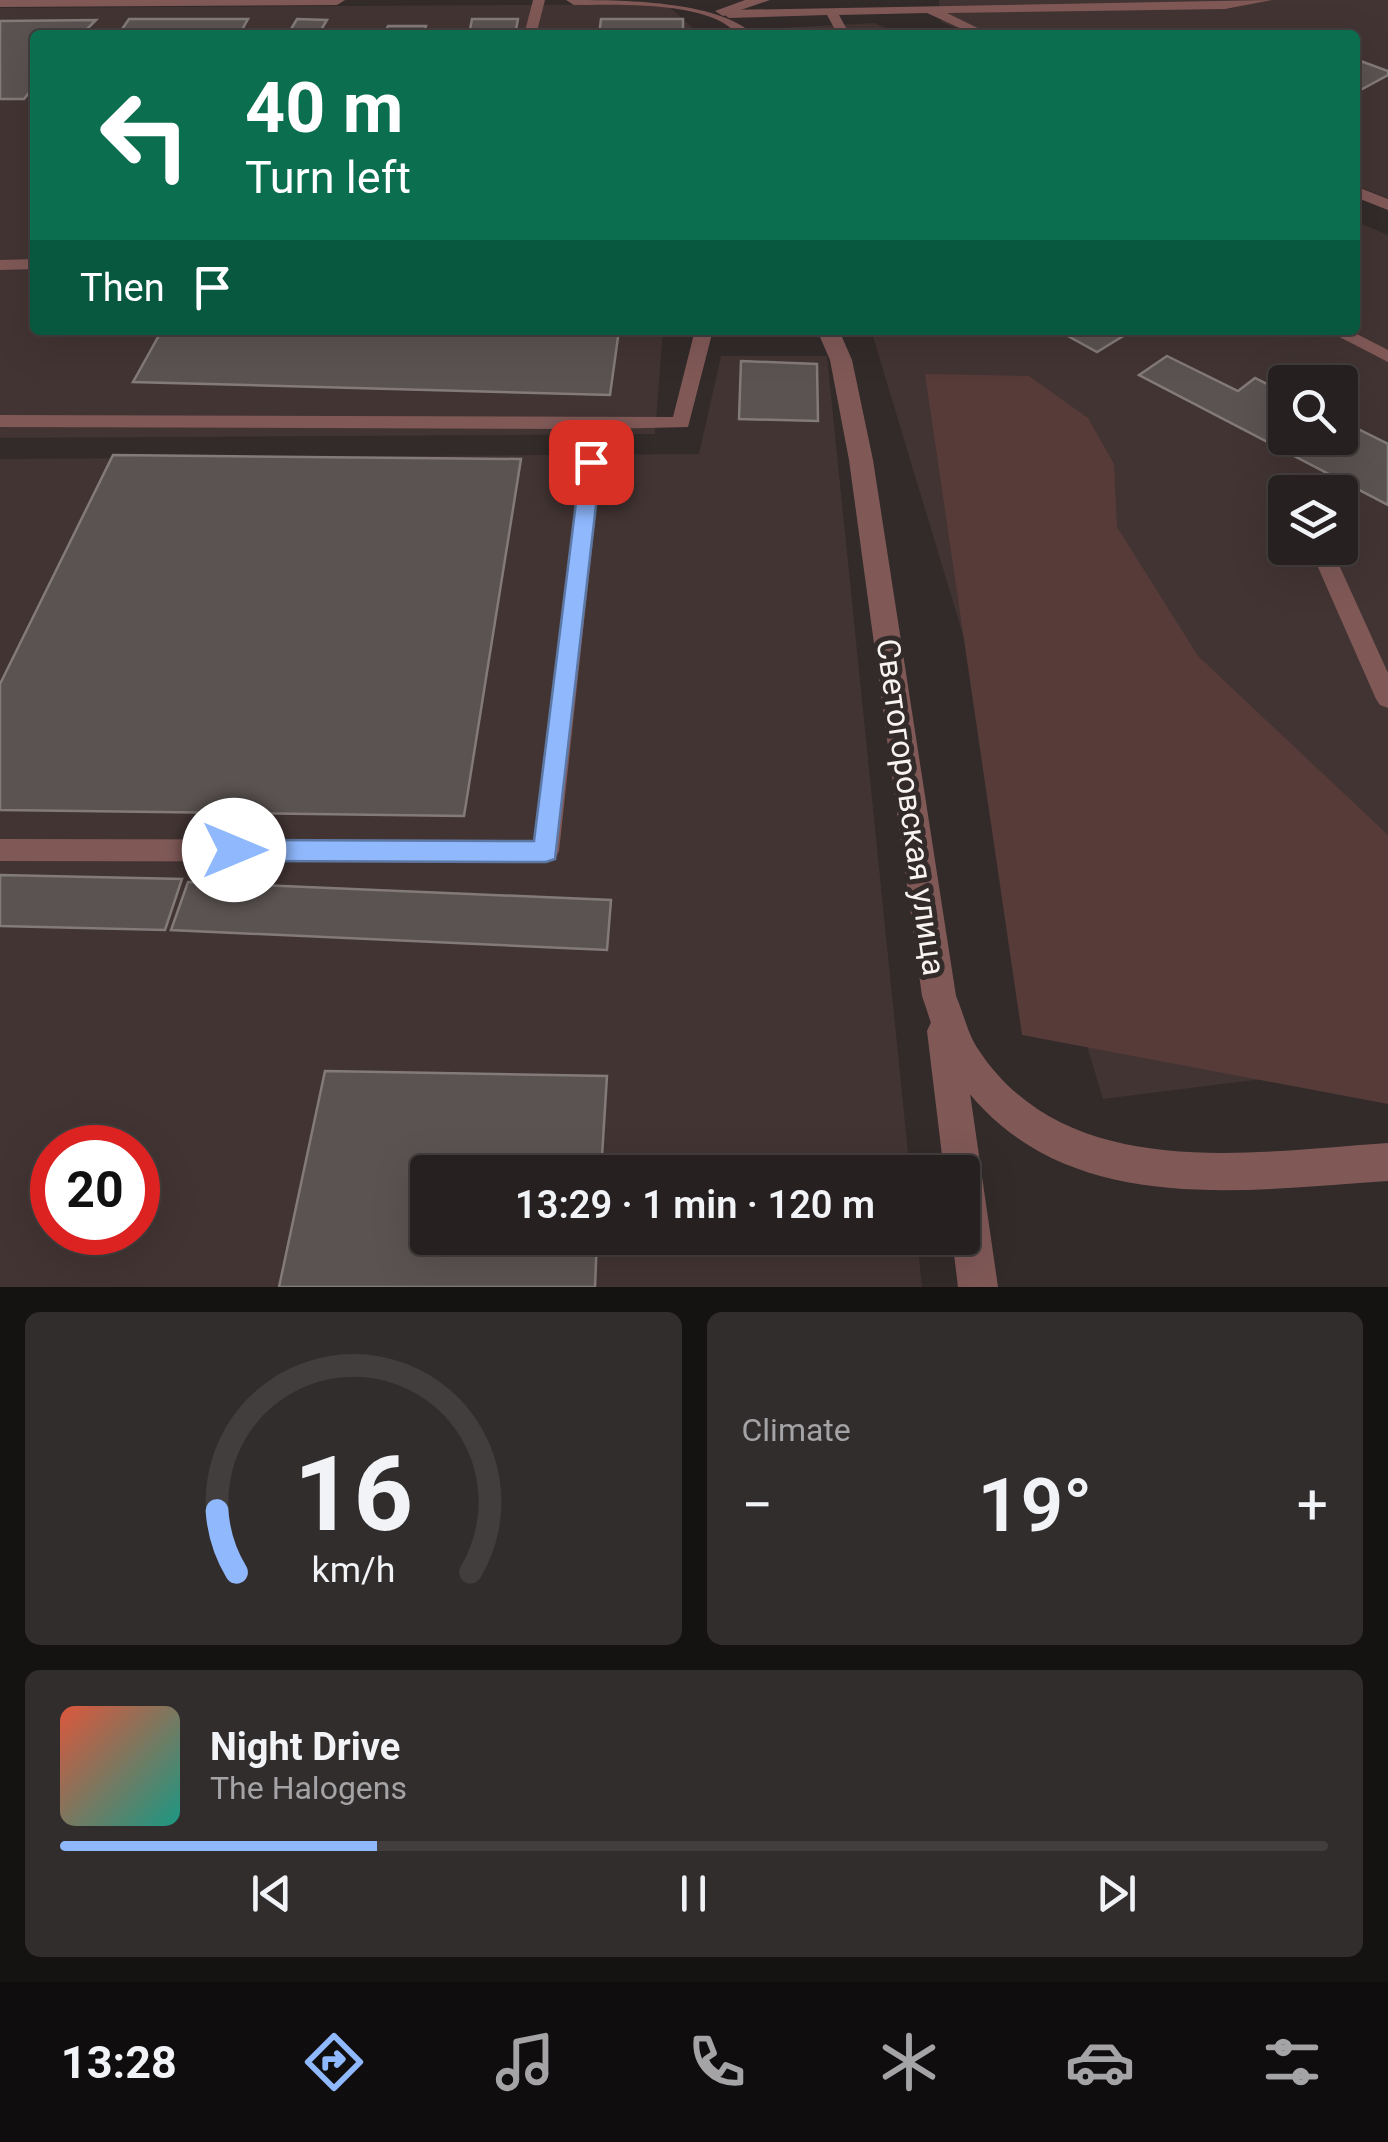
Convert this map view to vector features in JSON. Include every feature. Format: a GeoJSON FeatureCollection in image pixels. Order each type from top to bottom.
{"type":"FeatureCollection","features":[{"type":"Feature","properties":{"kind":"street"},"geometry":{"type":"LineString","coordinates":[[0,2],[337,0]]}},
{"type":"Feature","properties":{"kind":"street"},"geometry":{"type":"LineString","coordinates":[[574,0],[672,2],[726,12],[739,20],[744,30]]}},
{"type":"Feature","properties":{"kind":"street"},"geometry":{"type":"LineString","coordinates":[[726,12],[762,0]]}},
{"type":"Feature","properties":{"kind":"street","name":"Светогоровская улица"},"geometry":{"type":"LineString","coordinates":[[830,335],[840,360],[861,460],[978,1287]]}},
{"type":"Feature","properties":{"kind":"street"},"geometry":{"type":"LineString","coordinates":[[939,996],[964,1059],[992,1096],[1030,1131],[1071,1151],[1115,1165],[1192,1172],[1388,1162]]}},
{"type":"Feature","properties":{"kind":"lane"},"geometry":{"type":"LineString","coordinates":[[531,30],[538,0]]}},
{"type":"Feature","properties":{"kind":"lane"},"geometry":{"type":"LineString","coordinates":[[726,12],[1225,5],[1266,0]]}},
{"type":"Feature","properties":{"kind":"lane"},"geometry":{"type":"LineString","coordinates":[[929,8],[975,30]]}},
{"type":"Feature","properties":{"kind":"lane"},"geometry":{"type":"LineString","coordinates":[[831,12],[841,30]]}},
{"type":"Feature","properties":{"kind":"lane"},"geometry":{"type":"LineString","coordinates":[[1360,192],[1388,205]]}},
{"type":"Feature","properties":{"kind":"lane"},"geometry":{"type":"LineString","coordinates":[[0,265],[30,264]]}},
{"type":"Feature","properties":{"kind":"lane"},"geometry":{"type":"LineString","coordinates":[[0,421],[681,423],[703,335]]}},
{"type":"Feature","properties":{"kind":"lane"},"geometry":{"type":"LineString","coordinates":[[1345,335],[1388,357]]}},
{"type":"Feature","properties":{"kind":"lane"},"geometry":{"type":"LineString","coordinates":[[0,850],[546,852],[596,424]]}},
{"type":"Feature","properties":{"kind":"lane"},"geometry":{"type":"LineString","coordinates":[[1328,565],[1388,699]]}},
{"type":"Feature","properties":{"kind":"shaded area"},"geometry":{"type":"Polygon","coordinates":[[[939,0],[1388,0],[1388,198],[1360,187],[1360,30],[961,30],[941,22],[939,0]]]}},
{"type":"Feature","properties":{"kind":"shaded area"},"geometry":{"type":"Polygon","coordinates":[[[666,4],[694,30],[30,30],[30,335],[663,335],[655,434],[0,438],[0,8],[666,4]]]}},
{"type":"Feature","properties":{"kind":"shaded area"},"geometry":{"type":"Polygon","coordinates":[[[874,23],[892,30],[781,30],[874,23]]]}},
{"type":"Feature","properties":{"kind":"shaded area"},"geometry":{"type":"Polygon","coordinates":[[[1360,223],[1388,235],[1388,1063],[1103,1099],[873,335],[1360,335],[1360,223]]]}},
{"type":"Feature","properties":{"kind":"shaded area"},"geometry":{"type":"Polygon","coordinates":[[[721,356],[827,356],[908,1155],[410,1155],[410,1255],[919,1255],[922,1287],[0,1287],[0,459],[699,454],[721,356]]]}},
{"type":"Feature","properties":{"kind":"shaded area"},"geometry":{"type":"Polygon","coordinates":[[[925,374],[1029,376],[1088,418],[1114,464],[1117,527],[1198,656],[1388,835],[1388,1104],[1022,1035],[925,374]]]}},
{"type":"Feature","properties":{"kind":"building"},"geometry":{"type":"Polygon","coordinates":[[[129,19],[248,19],[242,30],[121,30],[129,19]]]}},
{"type":"Feature","properties":{"kind":"building"},"geometry":{"type":"Polygon","coordinates":[[[297,19],[327,20],[321,30],[291,29],[297,19]]]}},
{"type":"Feature","properties":{"kind":"building"},"geometry":{"type":"Polygon","coordinates":[[[472,19],[518,19],[516,30],[470,30],[472,19]]]}},
{"type":"Feature","properties":{"kind":"building"},"geometry":{"type":"Polygon","coordinates":[[[601,19],[683,19],[683,30],[600,30],[601,19]]]}},
{"type":"Feature","properties":{"kind":"building"},"geometry":{"type":"Polygon","coordinates":[[[96,20],[86,30],[30,30],[30,91],[24,99],[0,99],[0,21],[96,20]]]}},
{"type":"Feature","properties":{"kind":"building"},"geometry":{"type":"Polygon","coordinates":[[[388,26],[426,26],[425,30],[386,30],[388,26]]]}},
{"type":"Feature","properties":{"kind":"building"},"geometry":{"type":"Polygon","coordinates":[[[1360,61],[1388,71],[1388,75],[1360,90],[1360,61]]]}},
{"type":"Feature","properties":{"kind":"building"},"geometry":{"type":"Polygon","coordinates":[[[159,335],[618,335],[610,395],[133,382],[159,335]]]}},
{"type":"Feature","properties":{"kind":"building"},"geometry":{"type":"Polygon","coordinates":[[[1066,335],[1125,335],[1097,352],[1066,335]]]}},
{"type":"Feature","properties":{"kind":"building"},"geometry":{"type":"Polygon","coordinates":[[[1167,356],[1238,391],[1255,378],[1268,384],[1268,442],[1139,375],[1167,356]]]}},
{"type":"Feature","properties":{"kind":"building"},"geometry":{"type":"Polygon","coordinates":[[[741,361],[817,364],[818,421],[739,419],[741,361]]]}},
{"type":"Feature","properties":{"kind":"building"},"geometry":{"type":"Polygon","coordinates":[[[1358,429],[1388,444],[1388,505],[1358,489],[1358,475],[1331,475],[1292,455],[1358,455],[1358,429]]]}},
{"type":"Feature","properties":{"kind":"building"},"geometry":{"type":"Polygon","coordinates":[[[113,455],[521,459],[464,816],[0,810],[0,684],[113,455]]]}},
{"type":"Feature","properties":{"kind":"building"},"geometry":{"type":"Polygon","coordinates":[[[0,875],[182,879],[165,930],[0,926],[0,875]]]}},
{"type":"Feature","properties":{"kind":"building"},"geometry":{"type":"Polygon","coordinates":[[[188,882],[611,900],[607,950],[171,930],[188,882]]]}},
{"type":"Feature","properties":{"kind":"building"},"geometry":{"type":"Polygon","coordinates":[[[325,1071],[607,1076],[602,1155],[410,1155],[410,1255],[596,1255],[595,1287],[279,1287],[325,1071]]]}},
{"type":"Feature","properties":{"kind":"route"},"geometry":{"type":"LineString","coordinates":[[234,850],[546,852],[591,462]]}}]}
